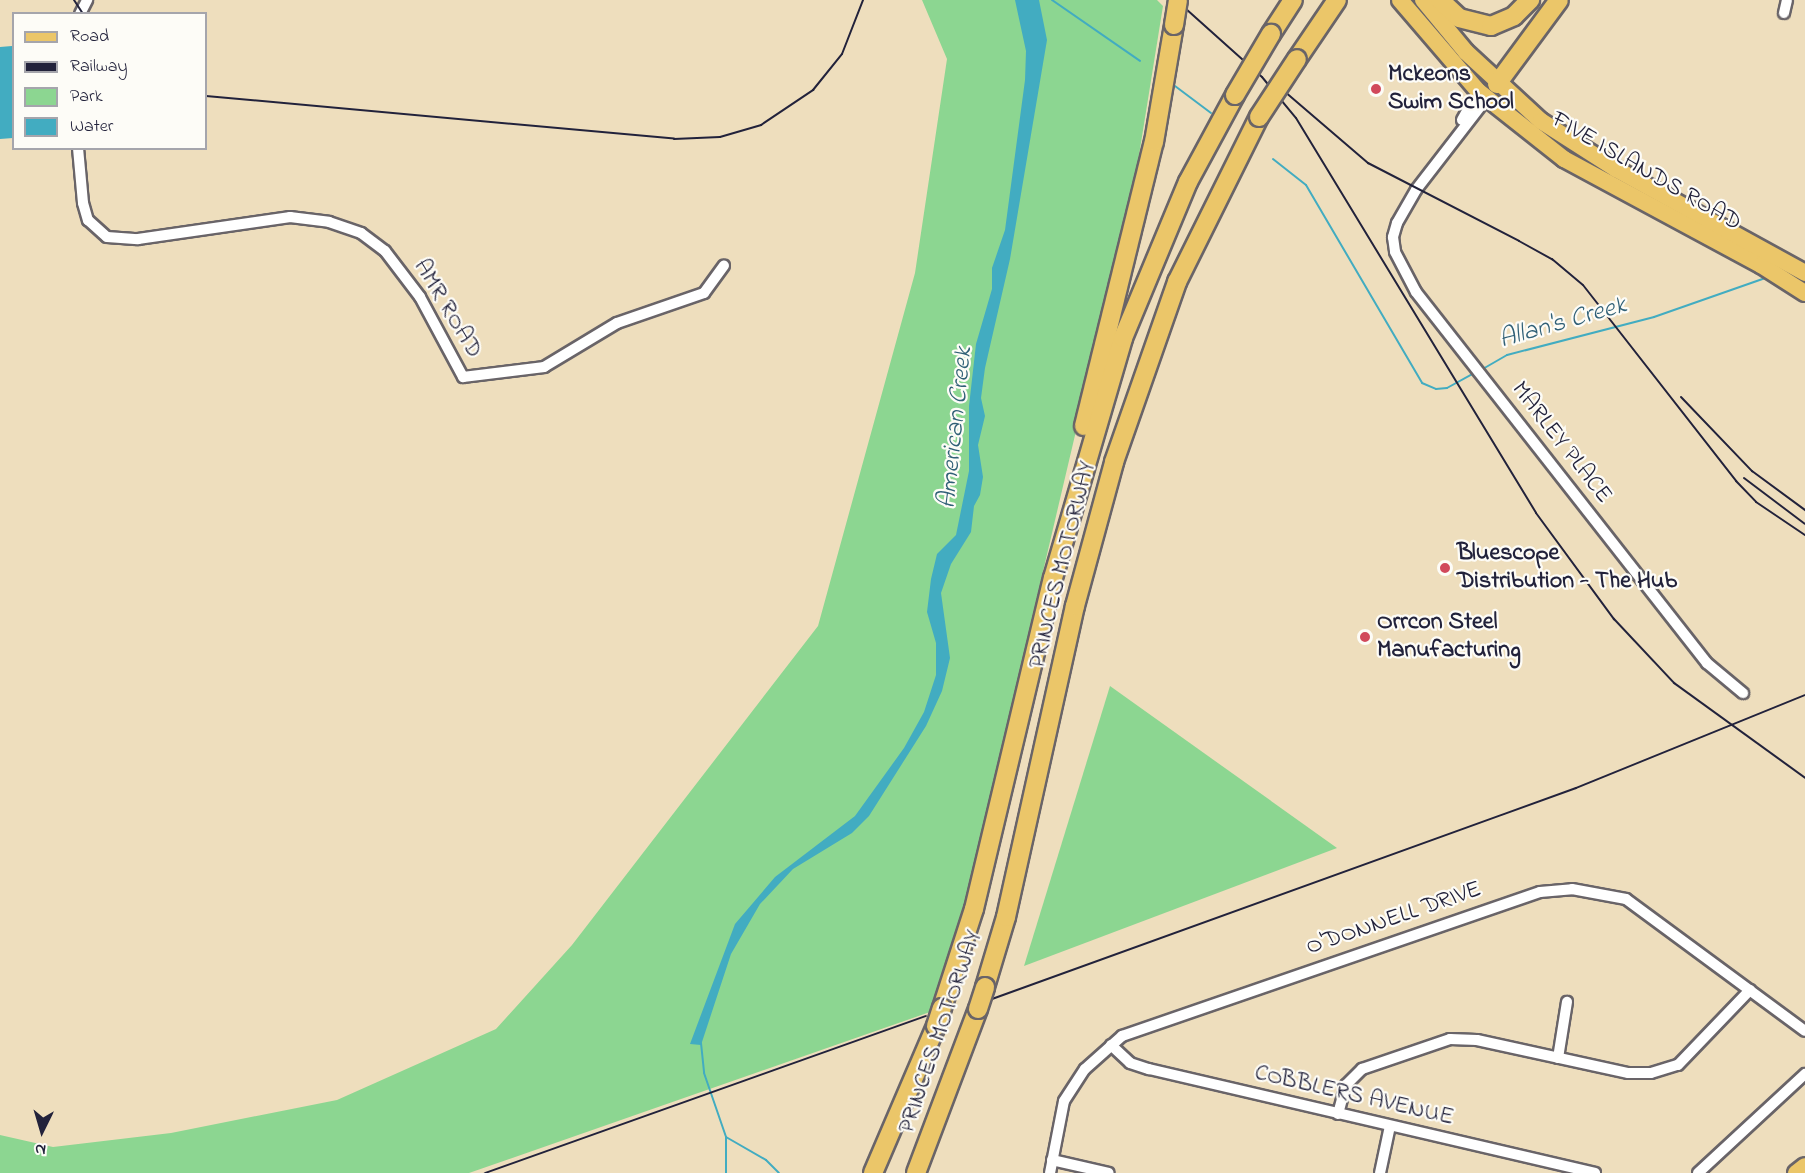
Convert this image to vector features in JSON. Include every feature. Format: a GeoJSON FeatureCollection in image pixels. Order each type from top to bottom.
{"type":"FeatureCollection","features":[{"type":"Feature","properties":{"kind":"highway"},"geometry":{"type":"LineString","coordinates":[[1053,578],[1066,496],[1154,142],[1178,0]]}},
{"type":"Feature","properties":{"kind":"highway","name":"PRINCES MOTORWAY"},"geometry":{"type":"LineString","coordinates":[[873,1173],[936,1026],[974,909],[1053,578],[1092,439],[1138,297],[1188,182],[1235,95],[1293,0]]}},
{"type":"Feature","properties":{"kind":"highway","name":"PRINCES MOTORWAY"},"geometry":{"type":"LineString","coordinates":[[916,1173],[978,1009],[1006,917],[1075,606],[1114,462],[1178,282],[1259,117],[1337,0]]}},
{"type":"Feature","properties":{"kind":"highway"},"geometry":{"type":"LineString","coordinates":[[1440,0],[1459,18],[1491,26],[1514,16],[1530,0]]}},
{"type":"Feature","properties":{"kind":"highway"},"geometry":{"type":"LineString","coordinates":[[1488,87],[1543,0]]}},
{"type":"Feature","properties":{"kind":"highway"},"geometry":{"type":"LineString","coordinates":[[1488,87],[1559,0]]}},
{"type":"Feature","properties":{"kind":"main road","name":"FIVE ISLANDS ROAD"},"geometry":{"type":"LineString","coordinates":[[1400,0],[1564,159],[1761,265],[1805,293]]}},
{"type":"Feature","properties":{"kind":"main road","name":"FIVE ISLANDS ROAD"},"geometry":{"type":"LineString","coordinates":[[1423,0],[1488,87],[1576,145],[1805,273]]}},
{"type":"Feature","properties":{"kind":"main road"},"geometry":{"type":"LineString","coordinates":[[1796,1173],[1805,1166]]}},
{"type":"Feature","properties":{"kind":"street"},"geometry":{"type":"LineString","coordinates":[[1784,13],[1787,0]]}},
{"type":"Feature","properties":{"kind":"street","name":"MARLEY PLACE"},"geometry":{"type":"LineString","coordinates":[[1488,87],[1416,190],[1393,237],[1395,252],[1416,292],[1707,663],[1743,693]]}},
{"type":"Feature","properties":{"kind":"street","name":"AMR ROAD"},"geometry":{"type":"LineString","coordinates":[[78,150],[82,203],[88,220],[107,237],[138,239],[290,217],[329,222],[361,233],[385,251],[420,297],[463,377],[544,367],[617,323],[704,293],[724,265]]}},
{"type":"Feature","properties":{"kind":"street","name":"O'DONNELL DRIVE"},"geometry":{"type":"LineString","coordinates":[[1050,1173],[1064,1101],[1085,1069],[1111,1045],[1137,1029],[1520,897],[1558,889],[1585,890],[1626,899],[1805,1031]]}},
{"type":"Feature","properties":{"kind":"street"},"geometry":{"type":"LineString","coordinates":[[1338,1114],[1346,1085],[1362,1070],[1450,1039],[1476,1040],[1628,1073],[1651,1073],[1678,1065],[1750,990]]}},
{"type":"Feature","properties":{"kind":"street"},"geometry":{"type":"LineString","coordinates":[[1558,1058],[1567,1002]]}},
{"type":"Feature","properties":{"kind":"street","name":"COBBLERS AVENUE"},"geometry":{"type":"LineString","coordinates":[[1111,1045],[1130,1063],[1149,1070],[1594,1173]]}},
{"type":"Feature","properties":{"kind":"street"},"geometry":{"type":"LineString","coordinates":[[1698,1173],[1805,1074]]}},
{"type":"Feature","properties":{"kind":"street"},"geometry":{"type":"LineString","coordinates":[[1380,1173],[1390,1126]]}},
{"type":"Feature","properties":{"kind":"street"},"geometry":{"type":"LineString","coordinates":[[1052,1160],[1108,1173]]}},
{"type":"Feature","properties":{"kind":"green space"},"geometry":{"type":"Polygon","coordinates":[[[922,0],[1157,0],[1163,6],[1135,180],[962,916],[930,1012],[469,1173],[0,1173],[0,1135],[53,1147],[171,1133],[337,1100],[496,1029],[572,945],[818,626],[915,273],[947,59],[922,0]]]}},
{"type":"Feature","properties":{"kind":"green space"},"geometry":{"type":"Polygon","coordinates":[[[1110,686],[1337,848],[1024,966],[1110,686]]]}},
{"type":"Feature","properties":{"kind":"water"},"geometry":{"type":"Polygon","coordinates":[[[1015,0],[1039,0],[1047,40],[1010,259],[985,368],[981,398],[985,416],[978,445],[983,477],[980,495],[974,506],[971,532],[951,564],[941,593],[950,658],[942,691],[926,726],[869,816],[852,833],[793,869],[760,904],[731,954],[701,1045],[690,1044],[735,924],[775,877],[855,816],[904,748],[924,712],[936,675],[936,643],[927,612],[931,579],[937,554],[956,535],[969,471],[969,406],[976,344],[992,289],[992,268],[1005,230],[1025,80],[1026,51],[1015,0]]]}},
{"type":"Feature","properties":{"kind":"water"},"geometry":{"type":"Polygon","coordinates":[[[12,46],[12,138],[0,139],[0,47],[12,46]]]}},
{"type":"Feature","properties":{"kind":"waterway","name":"Allan's Creek"},"geometry":{"type":"LineString","coordinates":[[1052,0],[1140,61]]}},
{"type":"Feature","properties":{"kind":"waterway","name":"Allan's Creek"},"geometry":{"type":"LineString","coordinates":[[1175,86],[1211,113]]}},
{"type":"Feature","properties":{"kind":"waterway","name":"Allan's Creek"},"geometry":{"type":"LineString","coordinates":[[1273,159],[1306,185],[1422,383],[1436,389],[1447,388],[1476,372]]}},
{"type":"Feature","properties":{"kind":"waterway","name":"Allan's Creek"},"geometry":{"type":"LineString","coordinates":[[1481,370],[1507,355],[1654,317],[1768,277]]}},
{"type":"Feature","properties":{"kind":"waterway","name":"American Creek"},"geometry":{"type":"LineString","coordinates":[[701,1043],[704,1073],[726,1137],[766,1160],[779,1173]]}},
{"type":"Feature","properties":{"kind":"waterway"},"geometry":{"type":"LineString","coordinates":[[726,1137],[726,1173]]}},
{"type":"Feature","properties":{"kind":"railway"},"geometry":{"type":"LineString","coordinates":[[74,0],[82,12]]}},
{"type":"Feature","properties":{"kind":"railway"},"geometry":{"type":"LineString","coordinates":[[207,96],[674,139],[720,137],[761,125],[813,90],[842,54],[863,0]]}},
{"type":"Feature","properties":{"kind":"railway"},"geometry":{"type":"LineString","coordinates":[[1176,0],[1262,77],[1296,118],[1536,513],[1614,619],[1674,683],[1805,778]]}},
{"type":"Feature","properties":{"kind":"railway"},"geometry":{"type":"LineString","coordinates":[[1284,91],[1368,163],[1552,259],[1583,285],[1736,481],[1756,502],[1805,535]]}},
{"type":"Feature","properties":{"kind":"railway"},"geometry":{"type":"LineString","coordinates":[[1681,397],[1752,471],[1805,510]]}},
{"type":"Feature","properties":{"kind":"railway"},"geometry":{"type":"LineString","coordinates":[[1744,478],[1805,524]]}},
{"type":"Feature","properties":{"kind":"railway"},"geometry":{"type":"LineString","coordinates":[[992,999],[1576,788],[1805,695]]}},
{"type":"Feature","properties":{"kind":"railway"},"geometry":{"type":"LineString","coordinates":[[485,1173],[926,1016]]}},
{"type":"Feature","properties":{"kind":"place","name":"Mckeons Swim School"},"geometry":{"type":"Point","coordinates":[1376,89]}},
{"type":"Feature","properties":{"kind":"place","name":"Bluescope Distribution - The Hub"},"geometry":{"type":"Point","coordinates":[1445,568]}},
{"type":"Feature","properties":{"kind":"place","name":"Orrcon Steel Manufacturing"},"geometry":{"type":"Point","coordinates":[1365,637]}}]}
